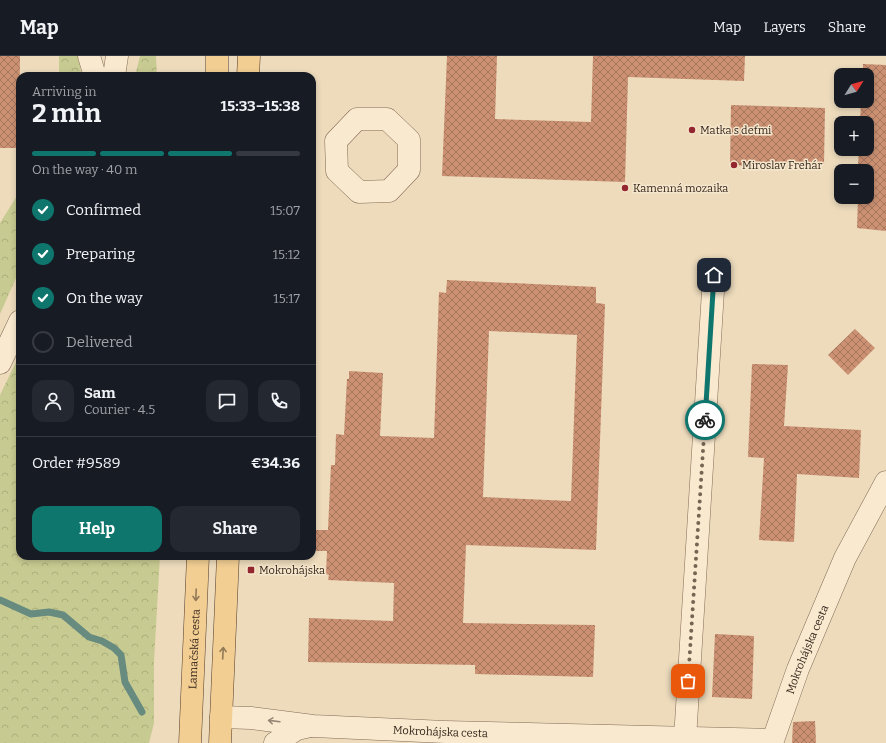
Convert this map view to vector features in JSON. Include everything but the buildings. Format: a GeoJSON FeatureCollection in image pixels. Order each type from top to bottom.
{"type":"FeatureCollection","features":[{"type":"Feature","properties":{"kind":"main road"},"geometry":{"type":"LineString","coordinates":[[217,56],[217,72]]}},
{"type":"Feature","properties":{"kind":"main road"},"geometry":{"type":"LineString","coordinates":[[248,72],[249,56]]}},
{"type":"Feature","properties":{"kind":"main road","name":"Lamačská cesta"},"geometry":{"type":"LineString","coordinates":[[190,738],[198,560]]}},
{"type":"Feature","properties":{"kind":"main road"},"geometry":{"type":"LineString","coordinates":[[220,743],[228,560]]}},
{"type":"Feature","properties":{"kind":"main road"},"geometry":{"type":"LineString","coordinates":[[190,738],[198,722],[221,717]]}},
{"type":"Feature","properties":{"kind":"street"},"geometry":{"type":"LineString","coordinates":[[89,56],[94,72]]}},
{"type":"Feature","properties":{"kind":"street"},"geometry":{"type":"LineString","coordinates":[[115,72],[117,56]]}},
{"type":"Feature","properties":{"kind":"street"},"geometry":{"type":"LineString","coordinates":[[685,739],[714,275]]}},
{"type":"Feature","properties":{"kind":"street"},"geometry":{"type":"LineString","coordinates":[[0,363],[16,329]]}},
{"type":"Feature","properties":{"kind":"street","name":"Mokrohájska cesta"},"geometry":{"type":"LineString","coordinates":[[221,717],[251,718],[313,726],[445,732],[623,736],[772,742],[798,669],[845,558],[886,482]]}},
{"type":"Feature","properties":{"kind":"street"},"geometry":{"type":"LineString","coordinates":[[275,743],[297,729],[313,726]]}},
{"type":"Feature","properties":{"kind":"green space"},"geometry":{"type":"Polygon","coordinates":[[[59,56],[78,56],[81,72],[59,72],[59,56]]]}},
{"type":"Feature","properties":{"kind":"green space"},"geometry":{"type":"Polygon","coordinates":[[[140,56],[156,56],[157,72],[136,72],[140,56]]]}},
{"type":"Feature","properties":{"kind":"green space"},"geometry":{"type":"Polygon","coordinates":[[[16,197],[16,278],[0,314],[0,223],[16,197]]]}},
{"type":"Feature","properties":{"kind":"green space"},"geometry":{"type":"Polygon","coordinates":[[[16,362],[16,560],[160,560],[154,662],[154,723],[149,743],[0,743],[0,395],[16,362]]]}},
{"type":"Feature","properties":{"kind":"waterway"},"geometry":{"type":"LineString","coordinates":[[0,600],[31,614],[49,612],[63,615],[89,637],[102,641],[114,648],[121,655],[125,682],[142,712]]}},
{"type":"Feature","properties":{"kind":"way so far"},"geometry":{"type":"LineString","coordinates":[[688,681],[705,420]]}},
{"type":"Feature","properties":{"kind":"place","name":"Matka s deťmi"},"geometry":{"type":"Point","coordinates":[692,130]}},
{"type":"Feature","properties":{"kind":"place","name":"Miroslav Frehár"},"geometry":{"type":"Point","coordinates":[734,165]}},
{"type":"Feature","properties":{"kind":"place","name":"Kamenná mozaika"},"geometry":{"type":"Point","coordinates":[625,188]}},
{"type":"Feature","properties":{"kind":"place","name":"Mokrohájska"},"geometry":{"type":"Point","coordinates":[251,570]}},
{"type":"Feature","properties":{"kind":"route"},"geometry":{"type":"LineString","coordinates":[[705,420],[714,275]]}}]}
